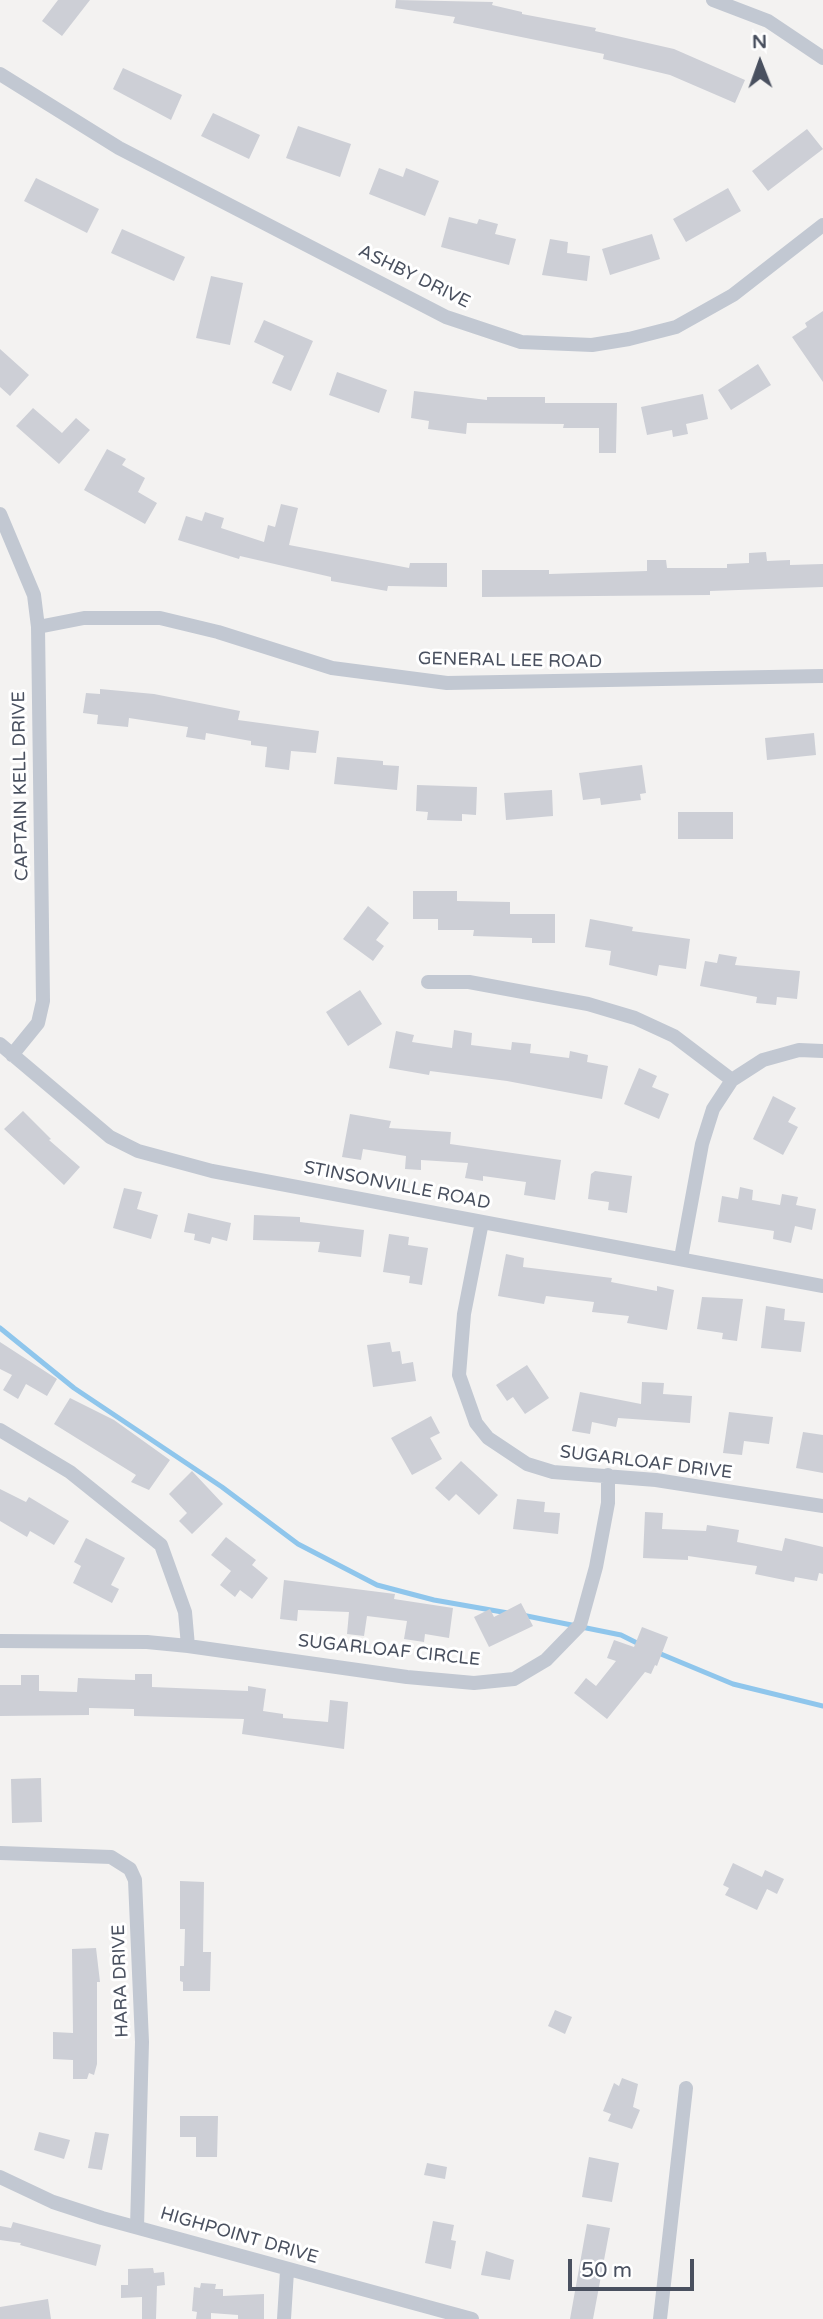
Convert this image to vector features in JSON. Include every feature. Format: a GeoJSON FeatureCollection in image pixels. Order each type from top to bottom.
{"type":"FeatureCollection","features":[{"type":"Feature","properties":{"kind":"street"},"geometry":{"type":"LineString","coordinates":[[713,0],[768,21],[823,58]]}},
{"type":"Feature","properties":{"kind":"street","name":"ASHBY DRIVE"},"geometry":{"type":"LineString","coordinates":[[0,74],[119,148],[446,317],[521,342],[592,345],[629,340],[676,327],[733,295],[823,225]]}},
{"type":"Feature","properties":{"kind":"street","name":"CAPTAIN KELL DRIVE"},"geometry":{"type":"LineString","coordinates":[[0,514],[34,595],[38,627],[43,1001],[38,1023],[12,1055]]}},
{"type":"Feature","properties":{"kind":"street","name":"GENERAL LEE ROAD"},"geometry":{"type":"LineString","coordinates":[[38,627],[84,618],[160,618],[207,629],[332,668],[447,683],[823,676]]}},
{"type":"Feature","properties":{"kind":"street"},"geometry":{"type":"LineString","coordinates":[[428,982],[469,982],[588,1004],[635,1018],[674,1035],[732,1080]]}},
{"type":"Feature","properties":{"kind":"street","name":"STINSONVILLE ROAD"},"geometry":{"type":"LineString","coordinates":[[0,1044],[110,1137],[138,1151],[212,1171],[823,1286]]}},
{"type":"Feature","properties":{"kind":"street"},"geometry":{"type":"LineString","coordinates":[[681,1258],[702,1144],[713,1109],[732,1080],[763,1060],[799,1049],[823,1051]]}},
{"type":"Feature","properties":{"kind":"street","name":"SUGARLOAF DRIVE"},"geometry":{"type":"LineString","coordinates":[[482,1222],[459,1354],[459,1376],[476,1423],[488,1438],[527,1464],[553,1472],[608,1475],[823,1506]]}},
{"type":"Feature","properties":{"kind":"street"},"geometry":{"type":"LineString","coordinates":[[0,1430],[70,1472],[161,1545],[182,1601],[188,1646]]}},
{"type":"Feature","properties":{"kind":"street","name":"SUGARLOAF CIRCLE"},"geometry":{"type":"LineString","coordinates":[[0,1641],[148,1642],[421,1678],[474,1683],[514,1679],[546,1660],[580,1625],[596,1567],[608,1503],[608,1475]]}},
{"type":"Feature","properties":{"kind":"street","name":"HARA DRIVE"},"geometry":{"type":"LineString","coordinates":[[0,1853],[111,1857],[130,1869],[135,1881],[142,2042],[136,2227]]}},
{"type":"Feature","properties":{"kind":"street"},"geometry":{"type":"LineString","coordinates":[[660,2319],[685,2088]]}},
{"type":"Feature","properties":{"kind":"street","name":"HIGHPOINT DRIVE"},"geometry":{"type":"LineString","coordinates":[[0,2177],[53,2202],[136,2227],[472,2319]]}},
{"type":"Feature","properties":{"kind":"street"},"geometry":{"type":"LineString","coordinates":[[284,2319],[287,2270]]}},
{"type":"Feature","properties":{"kind":"building"},"geometry":{"type":"Polygon","coordinates":[[[58,0],[90,0],[62,36],[42,21],[58,0]]]}},
{"type":"Feature","properties":{"kind":"building"},"geometry":{"type":"Polygon","coordinates":[[[396,0],[493,2],[492,5],[522,14],[596,28],[595,31],[674,49],[745,80],[735,103],[670,75],[603,59],[604,54],[453,23],[455,17],[395,8],[396,0]]]}},
{"type":"Feature","properties":{"kind":"building"},"geometry":{"type":"Polygon","coordinates":[[[123,68],[182,95],[171,120],[113,89],[123,68]]]}},
{"type":"Feature","properties":{"kind":"building"},"geometry":{"type":"Polygon","coordinates":[[[213,113],[260,135],[249,159],[201,136],[213,113]]]}},
{"type":"Feature","properties":{"kind":"building"},"geometry":{"type":"Polygon","coordinates":[[[298,126],[351,144],[340,177],[286,158],[298,126]]]}},
{"type":"Feature","properties":{"kind":"building"},"geometry":{"type":"Polygon","coordinates":[[[807,129],[823,149],[768,191],[752,171],[807,129]]]}},
{"type":"Feature","properties":{"kind":"building"},"geometry":{"type":"Polygon","coordinates":[[[379,168],[403,177],[406,168],[439,181],[425,216],[369,194],[379,168]]]}},
{"type":"Feature","properties":{"kind":"building"},"geometry":{"type":"Polygon","coordinates":[[[36,178],[99,209],[87,233],[24,201],[36,178]]]}},
{"type":"Feature","properties":{"kind":"building"},"geometry":{"type":"Polygon","coordinates":[[[728,188],[741,211],[686,242],[673,219],[728,188]]]}},
{"type":"Feature","properties":{"kind":"building"},"geometry":{"type":"Polygon","coordinates":[[[449,217],[477,224],[479,219],[498,224],[495,234],[516,239],[509,265],[441,247],[449,217]]]}},
{"type":"Feature","properties":{"kind":"building"},"geometry":{"type":"Polygon","coordinates":[[[122,229],[185,257],[174,281],[111,253],[122,229]]]}},
{"type":"Feature","properties":{"kind":"building"},"geometry":{"type":"Polygon","coordinates":[[[652,234],[660,259],[610,275],[602,249],[652,234]]]}},
{"type":"Feature","properties":{"kind":"building"},"geometry":{"type":"Polygon","coordinates":[[[550,239],[568,242],[567,253],[590,256],[587,281],[542,275],[550,239]]]}},
{"type":"Feature","properties":{"kind":"building"},"geometry":{"type":"Polygon","coordinates":[[[211,276],[243,283],[230,345],[196,338],[211,276]]]}},
{"type":"Feature","properties":{"kind":"building"},"geometry":{"type":"Polygon","coordinates":[[[823,311],[823,382],[792,337],[807,327],[805,323],[823,311]]]}},
{"type":"Feature","properties":{"kind":"building"},"geometry":{"type":"Polygon","coordinates":[[[264,320],[313,341],[291,391],[272,383],[284,356],[254,342],[264,320]]]}},
{"type":"Feature","properties":{"kind":"building"},"geometry":{"type":"Polygon","coordinates":[[[0,349],[29,375],[10,396],[0,387],[0,349]]]}},
{"type":"Feature","properties":{"kind":"building"},"geometry":{"type":"Polygon","coordinates":[[[758,364],[771,385],[731,410],[718,390],[758,364]]]}},
{"type":"Feature","properties":{"kind":"building"},"geometry":{"type":"Polygon","coordinates":[[[337,372],[387,390],[379,413],[329,395],[337,372]]]}},
{"type":"Feature","properties":{"kind":"building"},"geometry":{"type":"Polygon","coordinates":[[[414,391],[487,400],[487,397],[545,397],[545,403],[617,403],[616,453],[599,453],[599,428],[563,428],[564,424],[467,423],[466,434],[428,429],[429,421],[411,418],[414,391]]]}},
{"type":"Feature","properties":{"kind":"building"},"geometry":{"type":"Polygon","coordinates":[[[703,394],[708,419],[686,424],[688,434],[673,437],[672,430],[647,435],[641,407],[703,394]]]}},
{"type":"Feature","properties":{"kind":"building"},"geometry":{"type":"Polygon","coordinates":[[[33,408],[62,433],[76,418],[90,430],[59,464],[16,426],[33,408]]]}},
{"type":"Feature","properties":{"kind":"building"},"geometry":{"type":"Polygon","coordinates":[[[107,449],[126,459],[122,465],[145,478],[138,492],[157,503],[145,524],[84,490],[107,449]]]}},
{"type":"Feature","properties":{"kind":"building"},"geometry":{"type":"Polygon","coordinates":[[[281,504],[298,508],[289,545],[409,568],[410,563],[447,563],[447,587],[388,586],[387,591],[331,581],[331,577],[240,556],[239,559],[178,540],[186,516],[202,521],[205,512],[224,518],[221,528],[264,542],[268,525],[275,527],[281,504]]]}},
{"type":"Feature","properties":{"kind":"building"},"geometry":{"type":"Polygon","coordinates":[[[766,552],[767,561],[790,560],[790,565],[823,564],[823,587],[710,591],[710,595],[482,597],[482,570],[549,570],[549,574],[647,571],[647,560],[666,560],[667,568],[727,568],[727,564],[749,563],[749,553],[766,552]]]}},
{"type":"Feature","properties":{"kind":"building"},"geometry":{"type":"Polygon","coordinates":[[[100,689],[154,694],[240,711],[238,720],[319,731],[316,753],[291,751],[289,770],[265,767],[267,747],[251,745],[251,741],[206,733],[205,740],[186,737],[188,727],[129,718],[128,727],[97,724],[98,715],[83,713],[86,693],[100,694],[100,689]]]}},
{"type":"Feature","properties":{"kind":"building"},"geometry":{"type":"Polygon","coordinates":[[[814,733],[816,755],[767,760],[765,738],[814,733]]]}},
{"type":"Feature","properties":{"kind":"building"},"geometry":{"type":"Polygon","coordinates":[[[337,757],[383,761],[383,765],[399,766],[397,790],[334,784],[337,757]]]}},
{"type":"Feature","properties":{"kind":"building"},"geometry":{"type":"Polygon","coordinates":[[[642,765],[646,793],[640,794],[641,800],[601,805],[600,798],[583,800],[579,773],[642,765]]]}},
{"type":"Feature","properties":{"kind":"building"},"geometry":{"type":"Polygon","coordinates":[[[417,785],[477,787],[476,815],[462,814],[462,821],[427,820],[428,812],[416,811],[417,785]]]}},
{"type":"Feature","properties":{"kind":"building"},"geometry":{"type":"Polygon","coordinates":[[[552,790],[553,816],[506,820],[504,793],[552,790]]]}},
{"type":"Feature","properties":{"kind":"building"},"geometry":{"type":"Polygon","coordinates":[[[678,812],[733,812],[733,839],[678,839],[678,812]]]}},
{"type":"Feature","properties":{"kind":"building"},"geometry":{"type":"Polygon","coordinates":[[[413,891],[457,891],[457,901],[510,902],[510,914],[555,914],[555,943],[532,943],[532,938],[473,936],[474,930],[438,930],[438,919],[413,919],[413,891]]]}},
{"type":"Feature","properties":{"kind":"building"},"geometry":{"type":"Polygon","coordinates":[[[368,906],[389,923],[376,940],[384,946],[373,961],[343,939],[368,906]]]}},
{"type":"Feature","properties":{"kind":"building"},"geometry":{"type":"Polygon","coordinates":[[[590,919],[633,927],[632,931],[690,939],[686,969],[659,965],[657,976],[609,965],[611,951],[585,947],[590,919]]]}},
{"type":"Feature","properties":{"kind":"building"},"geometry":{"type":"Polygon","coordinates":[[[719,954],[737,957],[735,965],[800,971],[797,999],[777,997],[776,1005],[756,1003],[757,997],[700,986],[705,961],[717,963],[719,954]]]}},
{"type":"Feature","properties":{"kind":"building"},"geometry":{"type":"Polygon","coordinates":[[[360,990],[382,1024],[348,1046],[326,1012],[360,990]]]}},
{"type":"Feature","properties":{"kind":"building"},"geometry":{"type":"Polygon","coordinates":[[[454,1030],[472,1033],[471,1045],[511,1050],[512,1042],[531,1044],[530,1053],[569,1058],[570,1051],[588,1055],[587,1062],[608,1066],[602,1099],[507,1081],[430,1071],[429,1075],[389,1068],[396,1031],[414,1035],[412,1042],[452,1048],[454,1030]]]}},
{"type":"Feature","properties":{"kind":"building"},"geometry":{"type":"Polygon","coordinates":[[[639,1068],[657,1076],[652,1087],[669,1094],[659,1119],[624,1104],[639,1068]]]}},
{"type":"Feature","properties":{"kind":"building"},"geometry":{"type":"Polygon","coordinates":[[[773,1096],[796,1108],[788,1122],[798,1127],[783,1155],[753,1139],[773,1096]]]}},
{"type":"Feature","properties":{"kind":"building"},"geometry":{"type":"Polygon","coordinates":[[[23,1111],[51,1139],[49,1140],[80,1167],[64,1185],[4,1129],[23,1111]]]}},
{"type":"Feature","properties":{"kind":"building"},"geometry":{"type":"Polygon","coordinates":[[[350,1114],[391,1121],[389,1128],[451,1132],[450,1144],[561,1160],[555,1200],[524,1195],[526,1182],[483,1176],[483,1181],[465,1178],[468,1163],[421,1160],[421,1170],[405,1169],[406,1156],[363,1149],[361,1160],[342,1157],[350,1114]]]}},
{"type":"Feature","properties":{"kind":"building"},"geometry":{"type":"Polygon","coordinates":[[[595,1171],[632,1176],[627,1213],[608,1210],[609,1202],[588,1199],[591,1174],[595,1171]]]}},
{"type":"Feature","properties":{"kind":"building"},"geometry":{"type":"Polygon","coordinates":[[[740,1187],[753,1190],[752,1200],[780,1205],[782,1194],[798,1197],[796,1205],[816,1209],[812,1230],[795,1226],[791,1243],[773,1239],[774,1231],[718,1222],[722,1196],[738,1199],[740,1187]]]}},
{"type":"Feature","properties":{"kind":"building"},"geometry":{"type":"Polygon","coordinates":[[[124,1188],[142,1192],[137,1209],[158,1215],[151,1239],[113,1228],[124,1188]]]}},
{"type":"Feature","properties":{"kind":"building"},"geometry":{"type":"Polygon","coordinates":[[[188,1213],[231,1223],[227,1241],[212,1237],[210,1244],[194,1240],[195,1234],[184,1232],[188,1213]]]}},
{"type":"Feature","properties":{"kind":"building"},"geometry":{"type":"Polygon","coordinates":[[[254,1215],[300,1217],[300,1222],[364,1230],[361,1257],[318,1252],[320,1242],[253,1240],[254,1215]]]}},
{"type":"Feature","properties":{"kind":"building"},"geometry":{"type":"Polygon","coordinates":[[[389,1234],[409,1237],[408,1245],[428,1248],[422,1285],[409,1283],[410,1276],[383,1272],[389,1234]]]}},
{"type":"Feature","properties":{"kind":"building"},"geometry":{"type":"Polygon","coordinates":[[[506,1254],[524,1258],[523,1267],[612,1278],[611,1282],[657,1291],[657,1286],[674,1290],[667,1330],[627,1323],[629,1316],[592,1312],[594,1302],[546,1296],[544,1304],[498,1296],[506,1254]]]}},
{"type":"Feature","properties":{"kind":"building"},"geometry":{"type":"Polygon","coordinates":[[[702,1297],[743,1299],[737,1341],[722,1339],[723,1333],[697,1329],[702,1297]]]}},
{"type":"Feature","properties":{"kind":"building"},"geometry":{"type":"Polygon","coordinates":[[[766,1306],[785,1309],[784,1320],[805,1322],[801,1352],[761,1348],[766,1306]]]}},
{"type":"Feature","properties":{"kind":"building"},"geometry":{"type":"Polygon","coordinates":[[[0,1342],[57,1379],[47,1396],[26,1384],[18,1399],[3,1390],[12,1375],[0,1369],[0,1342]]]}},
{"type":"Feature","properties":{"kind":"building"},"geometry":{"type":"Polygon","coordinates":[[[390,1342],[392,1352],[400,1351],[402,1364],[413,1362],[416,1381],[373,1387],[367,1345],[390,1342]]]}},
{"type":"Feature","properties":{"kind":"building"},"geometry":{"type":"Polygon","coordinates":[[[527,1365],[549,1398],[525,1414],[513,1397],[507,1401],[496,1385],[527,1365]]]}},
{"type":"Feature","properties":{"kind":"building"},"geometry":{"type":"Polygon","coordinates":[[[642,1382],[664,1383],[663,1394],[692,1396],[690,1423],[618,1418],[616,1427],[592,1422],[590,1434],[572,1431],[580,1392],[641,1404],[642,1382]]]}},
{"type":"Feature","properties":{"kind":"building"},"geometry":{"type":"Polygon","coordinates":[[[70,1398],[114,1420],[170,1460],[149,1490],[131,1482],[136,1475],[54,1424],[70,1398]]]}},
{"type":"Feature","properties":{"kind":"building"},"geometry":{"type":"Polygon","coordinates":[[[729,1412],[773,1417],[769,1444],[744,1441],[742,1455],[723,1453],[729,1412]]]}},
{"type":"Feature","properties":{"kind":"building"},"geometry":{"type":"Polygon","coordinates":[[[431,1416],[440,1433],[430,1438],[442,1459],[412,1475],[391,1438],[431,1416]]]}},
{"type":"Feature","properties":{"kind":"building"},"geometry":{"type":"Polygon","coordinates":[[[803,1432],[823,1435],[823,1473],[796,1468],[803,1432]]]}},
{"type":"Feature","properties":{"kind":"building"},"geometry":{"type":"Polygon","coordinates":[[[461,1461],[498,1495],[479,1515],[456,1494],[449,1501],[435,1488],[461,1461]]]}},
{"type":"Feature","properties":{"kind":"building"},"geometry":{"type":"Polygon","coordinates":[[[192,1471],[223,1504],[192,1534],[179,1521],[187,1513],[169,1494],[192,1471]]]}},
{"type":"Feature","properties":{"kind":"building"},"geometry":{"type":"Polygon","coordinates":[[[0,1489],[26,1502],[29,1497],[69,1521],[54,1545],[30,1531],[27,1537],[0,1521],[0,1489]]]}},
{"type":"Feature","properties":{"kind":"building"},"geometry":{"type":"Polygon","coordinates":[[[517,1499],[545,1502],[544,1512],[560,1513],[558,1534],[513,1529],[517,1499]]]}},
{"type":"Feature","properties":{"kind":"building"},"geometry":{"type":"Polygon","coordinates":[[[645,1512],[663,1513],[662,1529],[706,1531],[707,1525],[739,1530],[737,1542],[782,1551],[785,1538],[823,1547],[823,1574],[819,1573],[817,1581],[795,1577],[794,1582],[755,1574],[757,1566],[688,1556],[688,1560],[643,1558],[645,1512]]]}},
{"type":"Feature","properties":{"kind":"building"},"geometry":{"type":"Polygon","coordinates":[[[226,1537],[256,1560],[252,1565],[268,1578],[252,1599],[240,1590],[235,1597],[220,1585],[231,1571],[211,1555],[226,1537]]]}},
{"type":"Feature","properties":{"kind":"building"},"geometry":{"type":"Polygon","coordinates":[[[86,1538],[125,1558],[111,1585],[119,1589],[112,1603],[73,1583],[81,1566],[74,1562],[86,1538]]]}},
{"type":"Feature","properties":{"kind":"building"},"geometry":{"type":"Polygon","coordinates":[[[284,1580],[395,1594],[394,1599],[453,1608],[449,1638],[425,1634],[424,1642],[404,1639],[407,1621],[367,1616],[364,1636],[347,1634],[349,1612],[298,1610],[297,1621],[280,1619],[284,1580]]]}},
{"type":"Feature","properties":{"kind":"building"},"geometry":{"type":"Polygon","coordinates":[[[521,1603],[533,1626],[489,1647],[474,1617],[490,1609],[494,1617],[521,1603]]]}},
{"type":"Feature","properties":{"kind":"building"},"geometry":{"type":"Polygon","coordinates":[[[642,1627],[668,1637],[657,1666],[655,1665],[651,1674],[645,1672],[607,1719],[574,1693],[586,1678],[596,1686],[616,1661],[607,1658],[614,1640],[634,1647],[642,1627]]]}},
{"type":"Feature","properties":{"kind":"building"},"geometry":{"type":"Polygon","coordinates":[[[135,1674],[152,1674],[152,1687],[248,1691],[248,1686],[266,1689],[263,1711],[283,1714],[283,1718],[328,1722],[330,1700],[348,1702],[344,1749],[242,1734],[244,1719],[134,1716],[134,1709],[89,1708],[89,1715],[0,1716],[0,1685],[21,1685],[21,1675],[39,1675],[39,1691],[77,1692],[78,1678],[135,1680],[135,1674]]]}},
{"type":"Feature","properties":{"kind":"building"},"geometry":{"type":"Polygon","coordinates":[[[41,1778],[42,1822],[12,1823],[11,1779],[41,1778]]]}},
{"type":"Feature","properties":{"kind":"building"},"geometry":{"type":"Polygon","coordinates":[[[733,1863],[762,1877],[765,1870],[784,1879],[777,1894],[767,1889],[757,1910],[725,1895],[729,1888],[723,1885],[733,1863]]]}},
{"type":"Feature","properties":{"kind":"building"},"geometry":{"type":"Polygon","coordinates":[[[180,1881],[204,1882],[203,1952],[211,1952],[210,1991],[183,1991],[183,1982],[180,1981],[180,1966],[184,1966],[185,1929],[180,1929],[180,1881]]]}},
{"type":"Feature","properties":{"kind":"building"},"geometry":{"type":"Polygon","coordinates":[[[96,1948],[100,1982],[97,1982],[97,2064],[94,2075],[89,2073],[87,2079],[73,2079],[73,2060],[53,2059],[53,2032],[73,2033],[72,1949],[96,1948]]]}},
{"type":"Feature","properties":{"kind":"building"},"geometry":{"type":"Polygon","coordinates":[[[555,2010],[572,2017],[565,2034],[548,2026],[555,2010]]]}},
{"type":"Feature","properties":{"kind":"building"},"geometry":{"type":"Polygon","coordinates":[[[622,2078],[638,2084],[633,2107],[640,2110],[632,2129],[608,2121],[611,2114],[603,2111],[614,2083],[619,2086],[622,2078]]]}},
{"type":"Feature","properties":{"kind":"building"},"geometry":{"type":"Polygon","coordinates":[[[180,2116],[218,2116],[217,2157],[196,2157],[196,2137],[180,2137],[180,2116]]]}},
{"type":"Feature","properties":{"kind":"building"},"geometry":{"type":"Polygon","coordinates":[[[39,2132],[70,2140],[64,2159],[34,2150],[39,2132]]]}},
{"type":"Feature","properties":{"kind":"building"},"geometry":{"type":"Polygon","coordinates":[[[95,2132],[109,2134],[102,2170],[88,2168],[95,2132]]]}},
{"type":"Feature","properties":{"kind":"building"},"geometry":{"type":"Polygon","coordinates":[[[589,2157],[619,2163],[612,2202],[582,2197],[589,2157]]]}},
{"type":"Feature","properties":{"kind":"building"},"geometry":{"type":"Polygon","coordinates":[[[427,2163],[447,2167],[445,2179],[424,2175],[427,2163]]]}},
{"type":"Feature","properties":{"kind":"building"},"geometry":{"type":"Polygon","coordinates":[[[433,2221],[454,2225],[451,2240],[456,2241],[451,2269],[425,2263],[433,2221]]]}},
{"type":"Feature","properties":{"kind":"building"},"geometry":{"type":"Polygon","coordinates":[[[13,2222],[101,2245],[96,2266],[20,2245],[21,2243],[0,2240],[0,2226],[11,2228],[13,2222]]]}},
{"type":"Feature","properties":{"kind":"building"},"geometry":{"type":"Polygon","coordinates":[[[587,2224],[610,2228],[593,2319],[570,2319],[587,2224]]]}},
{"type":"Feature","properties":{"kind":"building"},"geometry":{"type":"Polygon","coordinates":[[[486,2251],[514,2260],[510,2280],[481,2275],[486,2251]]]}},
{"type":"Feature","properties":{"kind":"building"},"geometry":{"type":"Polygon","coordinates":[[[153,2268],[154,2273],[164,2272],[165,2285],[157,2286],[156,2319],[142,2319],[142,2297],[121,2298],[121,2285],[128,2285],[128,2269],[153,2268]]]}},
{"type":"Feature","properties":{"kind":"building"},"geometry":{"type":"Polygon","coordinates":[[[201,2283],[216,2284],[215,2289],[223,2289],[223,2296],[264,2294],[264,2319],[238,2319],[238,2315],[211,2313],[211,2319],[196,2319],[197,2312],[192,2311],[194,2287],[200,2288],[201,2283]]]}},
{"type":"Feature","properties":{"kind":"building"},"geometry":{"type":"Polygon","coordinates":[[[48,2299],[51,2319],[0,2319],[0,2307],[48,2299]]]}},
{"type":"Feature","properties":{"kind":"waterway"},"geometry":{"type":"LineString","coordinates":[[0,1328],[74,1388],[222,1487],[298,1544],[377,1585],[434,1600],[508,1613]]}},
{"type":"Feature","properties":{"kind":"waterway"},"geometry":{"type":"LineString","coordinates":[[522,1615],[621,1635],[641,1645]]}},
{"type":"Feature","properties":{"kind":"waterway"},"geometry":{"type":"LineString","coordinates":[[656,1652],[733,1684],[823,1706]]}}]}
